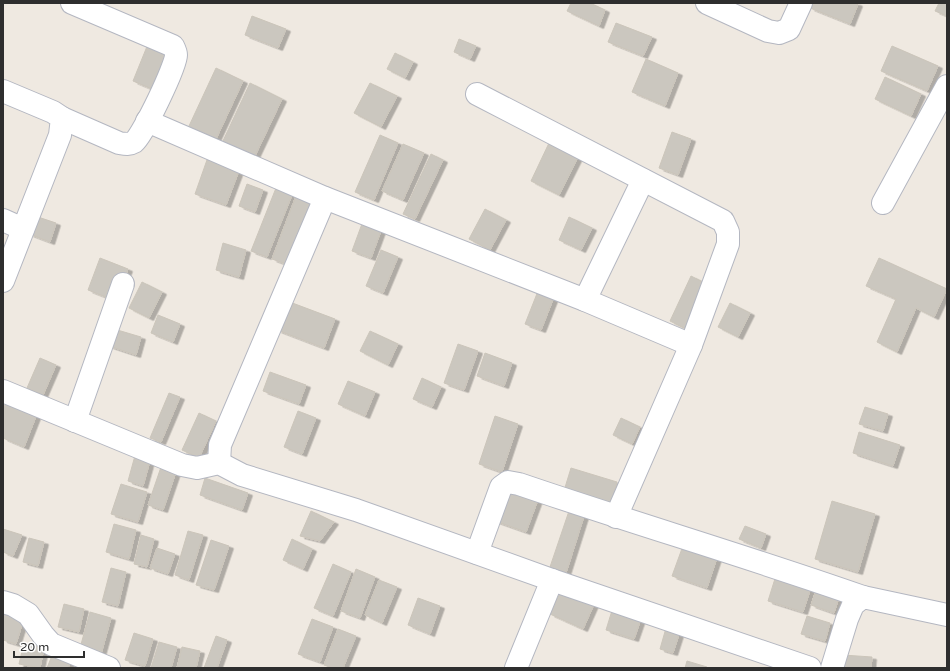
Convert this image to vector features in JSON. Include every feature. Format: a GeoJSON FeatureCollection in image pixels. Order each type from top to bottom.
{"type":"FeatureCollection","features":[{"type":"Feature","properties":{"kind":"street"},"geometry":{"type":"LineString","coordinates":[[3,91],[53,112],[62,118],[98,135],[119,143],[127,145],[135,141],[147,121],[174,64],[176,54],[173,46],[72,3]]}},
{"type":"Feature","properties":{"kind":"street"},"geometry":{"type":"LineString","coordinates":[[707,3],[768,31],[780,33],[789,29],[801,3]]}},
{"type":"Feature","properties":{"kind":"street"},"geometry":{"type":"LineString","coordinates":[[883,203],[947,86]]}},
{"type":"Feature","properties":{"kind":"street"},"geometry":{"type":"LineString","coordinates":[[477,94],[723,221],[728,232],[728,244],[691,345],[616,517]]}},
{"type":"Feature","properties":{"kind":"street"},"geometry":{"type":"LineString","coordinates":[[3,281],[60,135],[62,118]]}},
{"type":"Feature","properties":{"kind":"street"},"geometry":{"type":"LineString","coordinates":[[147,121],[325,198],[584,300],[691,345]]}},
{"type":"Feature","properties":{"kind":"street"},"geometry":{"type":"LineString","coordinates":[[584,300],[643,180]]}},
{"type":"Feature","properties":{"kind":"street"},"geometry":{"type":"LineString","coordinates":[[219,463],[220,445],[325,198]]}},
{"type":"Feature","properties":{"kind":"street"},"geometry":{"type":"LineString","coordinates":[[3,220],[23,229]]}},
{"type":"Feature","properties":{"kind":"street"},"geometry":{"type":"LineString","coordinates":[[75,421],[123,284]]}},
{"type":"Feature","properties":{"kind":"street"},"geometry":{"type":"LineString","coordinates":[[3,391],[182,465],[197,468],[219,463],[242,475],[356,510],[552,580],[810,668]]}},
{"type":"Feature","properties":{"kind":"street"},"geometry":{"type":"LineString","coordinates":[[477,553],[501,487],[508,482],[779,568],[863,597],[947,615]]}},
{"type":"Feature","properties":{"kind":"street"},"geometry":{"type":"LineString","coordinates":[[516,668],[552,580]]}},
{"type":"Feature","properties":{"kind":"street"},"geometry":{"type":"LineString","coordinates":[[832,668],[847,619],[853,605],[863,597]]}},
{"type":"Feature","properties":{"kind":"street"},"geometry":{"type":"LineString","coordinates":[[3,602],[13,605],[28,614],[43,635],[52,644],[109,668]]}},
{"type":"Feature","properties":{"kind":"building"},"geometry":{"type":"Polygon","coordinates":[[[571,3],[590,3],[605,10],[599,26],[567,11],[571,3]]]}},
{"type":"Feature","properties":{"kind":"building"},"geometry":{"type":"Polygon","coordinates":[[[812,3],[858,4],[850,24],[810,8],[812,3]]]}},
{"type":"Feature","properties":{"kind":"building"},"geometry":{"type":"Polygon","coordinates":[[[939,3],[947,3],[947,16],[935,11],[939,3]]]}},
{"type":"Feature","properties":{"kind":"building"},"geometry":{"type":"Polygon","coordinates":[[[252,16],[286,29],[278,48],[245,35],[252,16]]]}},
{"type":"Feature","properties":{"kind":"building"},"geometry":{"type":"Polygon","coordinates":[[[616,23],[652,37],[643,56],[608,42],[616,23]]]}},
{"type":"Feature","properties":{"kind":"building"},"geometry":{"type":"Polygon","coordinates":[[[150,39],[169,48],[152,89],[133,81],[150,39]]]}},
{"type":"Feature","properties":{"kind":"building"},"geometry":{"type":"Polygon","coordinates":[[[459,39],[476,46],[470,59],[454,52],[459,39]]]}},
{"type":"Feature","properties":{"kind":"building"},"geometry":{"type":"Polygon","coordinates":[[[892,46],[938,66],[927,91],[881,71],[892,46]]]}},
{"type":"Feature","properties":{"kind":"building"},"geometry":{"type":"Polygon","coordinates":[[[395,53],[413,62],[405,78],[387,69],[395,53]]]}},
{"type":"Feature","properties":{"kind":"building"},"geometry":{"type":"Polygon","coordinates":[[[646,59],[678,73],[665,106],[632,92],[646,59]]]}},
{"type":"Feature","properties":{"kind":"building"},"geometry":{"type":"Polygon","coordinates":[[[216,68],[243,81],[216,139],[189,126],[216,68]]]}},
{"type":"Feature","properties":{"kind":"building"},"geometry":{"type":"Polygon","coordinates":[[[885,77],[921,94],[911,116],[875,99],[885,77]]]}},
{"type":"Feature","properties":{"kind":"building"},"geometry":{"type":"Polygon","coordinates":[[[250,83],[282,99],[254,158],[222,143],[250,83]]]}},
{"type":"Feature","properties":{"kind":"building"},"geometry":{"type":"Polygon","coordinates":[[[370,83],[397,96],[381,127],[354,113],[370,83]]]}},
{"type":"Feature","properties":{"kind":"building"},"geometry":{"type":"Polygon","coordinates":[[[672,132],[691,139],[678,175],[659,168],[672,132]]]}},
{"type":"Feature","properties":{"kind":"building"},"geometry":{"type":"Polygon","coordinates":[[[380,135],[398,143],[374,200],[355,192],[380,135]]]}},
{"type":"Feature","properties":{"kind":"building"},"geometry":{"type":"Polygon","coordinates":[[[549,143],[578,157],[559,195],[531,181],[549,143]]]}},
{"type":"Feature","properties":{"kind":"building"},"geometry":{"type":"Polygon","coordinates":[[[403,144],[424,153],[403,200],[382,191],[403,144]]]}},
{"type":"Feature","properties":{"kind":"building"},"geometry":{"type":"Polygon","coordinates":[[[431,154],[443,160],[415,219],[403,214],[431,154]]]}},
{"type":"Feature","properties":{"kind":"building"},"geometry":{"type":"Polygon","coordinates":[[[208,157],[240,168],[226,205],[195,194],[208,157]]]}},
{"type":"Feature","properties":{"kind":"building"},"geometry":{"type":"Polygon","coordinates":[[[247,184],[263,190],[255,212],[239,206],[247,184]]]}},
{"type":"Feature","properties":{"kind":"building"},"geometry":{"type":"Polygon","coordinates":[[[276,188],[292,195],[267,257],[251,251],[276,188]]]}},
{"type":"Feature","properties":{"kind":"building"},"geometry":{"type":"Polygon","coordinates":[[[296,196],[312,202],[286,264],[272,259],[296,196]]]}},
{"type":"Feature","properties":{"kind":"building"},"geometry":{"type":"Polygon","coordinates":[[[485,209],[506,220],[490,250],[469,239],[485,209]]]}},
{"type":"Feature","properties":{"kind":"building"},"geometry":{"type":"Polygon","coordinates":[[[35,216],[56,223],[50,242],[29,234],[35,216]]]}},
{"type":"Feature","properties":{"kind":"building"},"geometry":{"type":"Polygon","coordinates":[[[569,217],[592,228],[581,250],[559,240],[569,217]]]}},
{"type":"Feature","properties":{"kind":"building"},"geometry":{"type":"Polygon","coordinates":[[[363,221],[382,228],[371,258],[352,251],[363,221]]]}},
{"type":"Feature","properties":{"kind":"building"},"geometry":{"type":"Polygon","coordinates":[[[223,243],[246,250],[239,277],[216,270],[223,243]]]}},
{"type":"Feature","properties":{"kind":"building"},"geometry":{"type":"Polygon","coordinates":[[[381,250],[398,257],[383,293],[366,286],[381,250]]]}},
{"type":"Feature","properties":{"kind":"building"},"geometry":{"type":"Polygon","coordinates":[[[100,258],[128,269],[116,301],[88,290],[100,258]]]}},
{"type":"Feature","properties":{"kind":"building"},"geometry":{"type":"Polygon","coordinates":[[[879,258],[947,289],[934,317],[916,308],[897,352],[877,342],[896,299],[866,286],[879,258]]]}},
{"type":"Feature","properties":{"kind":"building"},"geometry":{"type":"Polygon","coordinates":[[[691,276],[711,286],[690,331],[670,321],[691,276]]]}},
{"type":"Feature","properties":{"kind":"building"},"geometry":{"type":"Polygon","coordinates":[[[142,282],[162,292],[149,318],[129,308],[142,282]]]}},
{"type":"Feature","properties":{"kind":"building"},"geometry":{"type":"Polygon","coordinates":[[[538,291],[554,297],[541,330],[525,324],[538,291]]]}},
{"type":"Feature","properties":{"kind":"building"},"geometry":{"type":"Polygon","coordinates":[[[287,301],[335,319],[324,348],[277,330],[287,301]]]}},
{"type":"Feature","properties":{"kind":"building"},"geometry":{"type":"Polygon","coordinates":[[[730,303],[750,313],[738,337],[718,327],[730,303]]]}},
{"type":"Feature","properties":{"kind":"building"},"geometry":{"type":"Polygon","coordinates":[[[158,315],[180,324],[173,342],[151,333],[158,315]]]}},
{"type":"Feature","properties":{"kind":"building"},"geometry":{"type":"Polygon","coordinates":[[[114,329],[141,337],[136,355],[109,346],[114,329]]]}},
{"type":"Feature","properties":{"kind":"building"},"geometry":{"type":"Polygon","coordinates":[[[370,331],[398,344],[388,365],[360,351],[370,331]]]}},
{"type":"Feature","properties":{"kind":"building"},"geometry":{"type":"Polygon","coordinates":[[[458,344],[478,351],[464,390],[444,383],[458,344]]]}},
{"type":"Feature","properties":{"kind":"building"},"geometry":{"type":"Polygon","coordinates":[[[485,353],[512,363],[504,386],[477,376],[485,353]]]}},
{"type":"Feature","properties":{"kind":"building"},"geometry":{"type":"Polygon","coordinates":[[[40,358],[56,365],[43,395],[27,388],[40,358]]]}},
{"type":"Feature","properties":{"kind":"building"},"geometry":{"type":"Polygon","coordinates":[[[270,372],[306,385],[299,404],[263,391],[270,372]]]}},
{"type":"Feature","properties":{"kind":"building"},"geometry":{"type":"Polygon","coordinates":[[[422,378],[441,387],[432,407],[413,399],[422,378]]]}},
{"type":"Feature","properties":{"kind":"building"},"geometry":{"type":"Polygon","coordinates":[[[348,381],[375,392],[365,416],[338,404],[348,381]]]}},
{"type":"Feature","properties":{"kind":"building"},"geometry":{"type":"Polygon","coordinates":[[[169,393],[180,397],[161,442],[150,438],[169,393]]]}},
{"type":"Feature","properties":{"kind":"building"},"geometry":{"type":"Polygon","coordinates":[[[6,402],[37,414],[24,447],[3,438],[3,410],[6,402]]]}},
{"type":"Feature","properties":{"kind":"building"},"geometry":{"type":"Polygon","coordinates":[[[865,407],[888,414],[883,431],[859,424],[865,407]]]}},
{"type":"Feature","properties":{"kind":"building"},"geometry":{"type":"Polygon","coordinates":[[[298,411],[316,418],[302,454],[284,447],[298,411]]]}},
{"type":"Feature","properties":{"kind":"building"},"geometry":{"type":"Polygon","coordinates":[[[199,413],[216,421],[199,458],[182,450],[199,413]]]}},
{"type":"Feature","properties":{"kind":"building"},"geometry":{"type":"Polygon","coordinates":[[[495,416],[518,424],[502,472],[479,464],[495,416]]]}},
{"type":"Feature","properties":{"kind":"building"},"geometry":{"type":"Polygon","coordinates":[[[621,418],[640,427],[632,444],[613,435],[621,418]]]}},
{"type":"Feature","properties":{"kind":"building"},"geometry":{"type":"Polygon","coordinates":[[[859,432],[900,445],[893,466],[853,453],[859,432]]]}},
{"type":"Feature","properties":{"kind":"building"},"geometry":{"type":"Polygon","coordinates":[[[136,452],[151,457],[143,486],[128,481],[136,452]]]}},
{"type":"Feature","properties":{"kind":"building"},"geometry":{"type":"Polygon","coordinates":[[[161,467],[176,472],[163,510],[148,505],[161,467]]]}},
{"type":"Feature","properties":{"kind":"building"},"geometry":{"type":"Polygon","coordinates":[[[571,468],[617,482],[610,509],[563,494],[571,468]]]}},
{"type":"Feature","properties":{"kind":"building"},"geometry":{"type":"Polygon","coordinates":[[[205,478],[248,493],[242,510],[200,495],[205,478]]]}},
{"type":"Feature","properties":{"kind":"building"},"geometry":{"type":"Polygon","coordinates":[[[121,484],[147,492],[138,522],[111,514],[121,484]]]}},
{"type":"Feature","properties":{"kind":"building"},"geometry":{"type":"Polygon","coordinates":[[[508,487],[539,497],[526,532],[495,521],[508,487]]]}},
{"type":"Feature","properties":{"kind":"building"},"geometry":{"type":"Polygon","coordinates":[[[832,501],[875,514],[858,572],[815,559],[832,501]]]}},
{"type":"Feature","properties":{"kind":"building"},"geometry":{"type":"Polygon","coordinates":[[[570,508],[585,513],[566,573],[550,567],[570,508]]]}},
{"type":"Feature","properties":{"kind":"building"},"geometry":{"type":"Polygon","coordinates":[[[311,511],[334,522],[320,541],[300,536],[311,511]]]}},
{"type":"Feature","properties":{"kind":"building"},"geometry":{"type":"Polygon","coordinates":[[[114,524],[136,530],[129,559],[106,552],[114,524]]]}},
{"type":"Feature","properties":{"kind":"building"},"geometry":{"type":"Polygon","coordinates":[[[745,526],[766,534],[761,548],[739,539],[745,526]]]}},
{"type":"Feature","properties":{"kind":"building"},"geometry":{"type":"Polygon","coordinates":[[[3,529],[22,535],[13,556],[3,552],[3,529]]]}},
{"type":"Feature","properties":{"kind":"building"},"geometry":{"type":"Polygon","coordinates":[[[188,531],[203,535],[189,580],[175,575],[188,531]]]}},
{"type":"Feature","properties":{"kind":"building"},"geometry":{"type":"Polygon","coordinates":[[[141,535],[154,539],[147,567],[134,564],[141,535]]]}},
{"type":"Feature","properties":{"kind":"building"},"geometry":{"type":"Polygon","coordinates":[[[29,538],[44,542],[38,566],[23,562],[29,538]]]}},
{"type":"Feature","properties":{"kind":"building"},"geometry":{"type":"Polygon","coordinates":[[[292,539],[312,549],[303,569],[283,560],[292,539]]]}},
{"type":"Feature","properties":{"kind":"building"},"geometry":{"type":"Polygon","coordinates":[[[211,540],[229,546],[214,590],[196,585],[211,540]]]}},
{"type":"Feature","properties":{"kind":"building"},"geometry":{"type":"Polygon","coordinates":[[[684,543],[718,555],[707,588],[672,576],[684,543]]]}},
{"type":"Feature","properties":{"kind":"building"},"geometry":{"type":"Polygon","coordinates":[[[157,548],[175,554],[168,574],[150,568],[157,548]]]}},
{"type":"Feature","properties":{"kind":"building"},"geometry":{"type":"Polygon","coordinates":[[[333,564],[351,572],[333,616],[314,608],[333,564]]]}},
{"type":"Feature","properties":{"kind":"building"},"geometry":{"type":"Polygon","coordinates":[[[111,568],[126,572],[118,606],[102,602],[111,568]]]}},
{"type":"Feature","properties":{"kind":"building"},"geometry":{"type":"Polygon","coordinates":[[[356,569],[375,577],[360,618],[341,611],[356,569]]]}},
{"type":"Feature","properties":{"kind":"building"},"geometry":{"type":"Polygon","coordinates":[[[778,569],[813,581],[803,612],[768,601],[778,569]]]}},
{"type":"Feature","properties":{"kind":"building"},"geometry":{"type":"Polygon","coordinates":[[[379,580],[397,587],[382,623],[365,615],[379,580]]]}},
{"type":"Feature","properties":{"kind":"building"},"geometry":{"type":"Polygon","coordinates":[[[563,587],[595,602],[583,629],[550,614],[563,587]]]}},
{"type":"Feature","properties":{"kind":"building"},"geometry":{"type":"Polygon","coordinates":[[[817,587],[840,594],[834,613],[811,605],[817,587]]]}},
{"type":"Feature","properties":{"kind":"building"},"geometry":{"type":"Polygon","coordinates":[[[418,598],[440,606],[430,634],[408,625],[418,598]]]}},
{"type":"Feature","properties":{"kind":"building"},"geometry":{"type":"Polygon","coordinates":[[[64,604],[84,609],[79,632],[58,627],[64,604]]]}},
{"type":"Feature","properties":{"kind":"building"},"geometry":{"type":"Polygon","coordinates":[[[614,604],[643,613],[634,639],[606,630],[614,604]]]}},
{"type":"Feature","properties":{"kind":"building"},"geometry":{"type":"Polygon","coordinates":[[[3,608],[25,615],[16,644],[3,640],[3,608]]]}},
{"type":"Feature","properties":{"kind":"building"},"geometry":{"type":"Polygon","coordinates":[[[90,612],[111,618],[101,654],[80,648],[90,612]]]}},
{"type":"Feature","properties":{"kind":"building"},"geometry":{"type":"Polygon","coordinates":[[[807,616],[830,623],[825,641],[801,634],[807,616]]]}},
{"type":"Feature","properties":{"kind":"building"},"geometry":{"type":"Polygon","coordinates":[[[312,619],[333,627],[320,662],[298,654],[312,619]]]}},
{"type":"Feature","properties":{"kind":"building"},"geometry":{"type":"Polygon","coordinates":[[[668,621],[682,625],[673,653],[660,649],[668,621]]]}},
{"type":"Feature","properties":{"kind":"building"},"geometry":{"type":"Polygon","coordinates":[[[338,629],[356,636],[343,668],[332,668],[324,665],[338,629]]]}},
{"type":"Feature","properties":{"kind":"building"},"geometry":{"type":"Polygon","coordinates":[[[134,633],[153,639],[145,666],[125,660],[134,633]]]}},
{"type":"Feature","properties":{"kind":"building"},"geometry":{"type":"Polygon","coordinates":[[[216,636],[227,640],[217,668],[204,668],[216,636]]]}},
{"type":"Feature","properties":{"kind":"building"},"geometry":{"type":"Polygon","coordinates":[[[159,642],[177,647],[171,668],[151,668],[159,642]]]}},
{"type":"Feature","properties":{"kind":"building"},"geometry":{"type":"Polygon","coordinates":[[[24,643],[44,648],[40,668],[19,664],[24,643]]]}},
{"type":"Feature","properties":{"kind":"building"},"geometry":{"type":"Polygon","coordinates":[[[182,647],[200,651],[196,668],[177,668],[182,647]]]}},
{"type":"Feature","properties":{"kind":"building"},"geometry":{"type":"Polygon","coordinates":[[[53,653],[71,660],[68,668],[47,668],[53,653]]]}},
{"type":"Feature","properties":{"kind":"building"},"geometry":{"type":"Polygon","coordinates":[[[843,655],[872,657],[871,668],[842,668],[843,655]]]}},
{"type":"Feature","properties":{"kind":"building"},"geometry":{"type":"Polygon","coordinates":[[[687,661],[707,667],[707,668],[685,668],[687,661]]]}}]}
